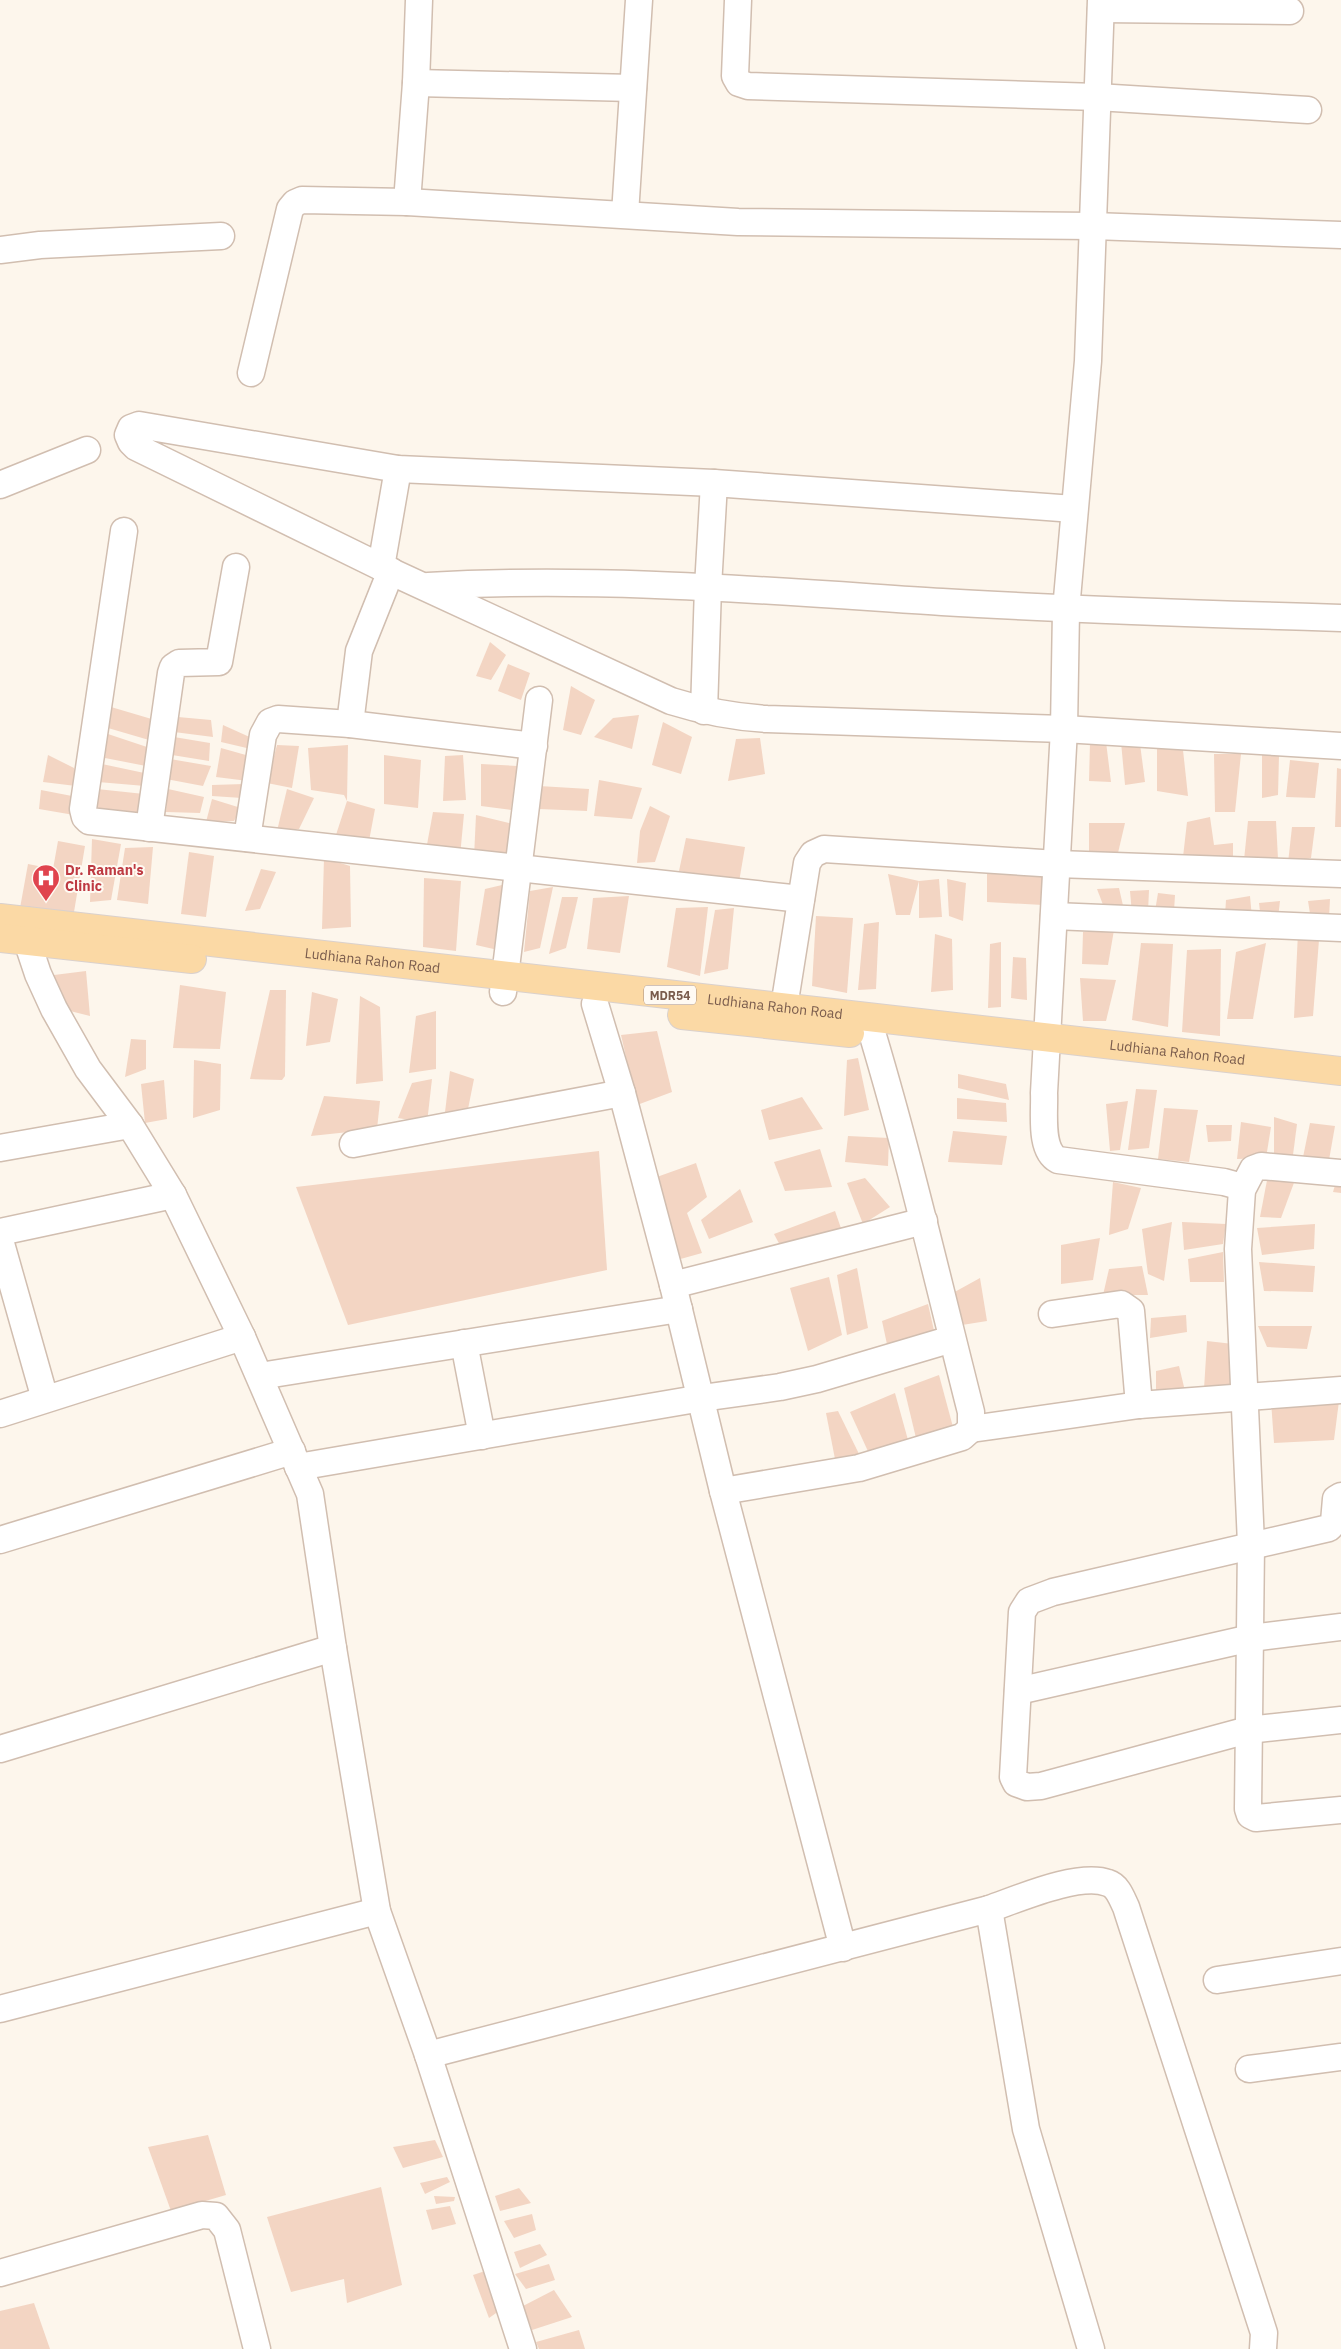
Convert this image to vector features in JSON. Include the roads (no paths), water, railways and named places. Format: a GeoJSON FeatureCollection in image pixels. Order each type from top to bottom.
{"type":"FeatureCollection","features":[{"type":"Feature","properties":{"kind":"main road","name":"Ludhiana Rahon Road"},"geometry":{"type":"LineString","coordinates":[[0,918],[28,931],[504,983],[597,988],[784,1007],[1048,1047],[1341,1088]]}},
{"type":"Feature","properties":{"kind":"main road","name":"Ludhiana Rahon Road"},"geometry":{"type":"LineString","coordinates":[[0,938],[28,931]]}},
{"type":"Feature","properties":{"kind":"main road","name":"Ludhiana Rahon Road"},"geometry":{"type":"LineString","coordinates":[[504,983],[595,1004],[872,1036],[1048,1047],[1341,1071]]}},
{"type":"Feature","properties":{"kind":"street"},"geometry":{"type":"LineString","coordinates":[[407,202],[416,83],[419,0]]}},
{"type":"Feature","properties":{"kind":"street"},"geometry":{"type":"LineString","coordinates":[[625,214],[639,0]]}},
{"type":"Feature","properties":{"kind":"street"},"geometry":{"type":"LineString","coordinates":[[738,0],[736,76],[739,83],[748,86],[1097,97],[1308,110]]}},
{"type":"Feature","properties":{"kind":"street"},"geometry":{"type":"LineString","coordinates":[[1242,1190],[1235,1185],[1224,1182],[1058,1160],[1051,1157],[1047,1149],[1045,1132],[1044,1093],[1064,730],[1066,610],[1088,361],[1101,5],[1290,11]]}},
{"type":"Feature","properties":{"kind":"street"},"geometry":{"type":"LineString","coordinates":[[416,83],[633,88]]}},
{"type":"Feature","properties":{"kind":"street"},"geometry":{"type":"LineString","coordinates":[[251,372],[290,208],[302,200],[407,202],[738,222],[1093,226],[1341,235]]}},
{"type":"Feature","properties":{"kind":"street"},"geometry":{"type":"LineString","coordinates":[[0,250],[40,245],[221,236]]}},
{"type":"Feature","properties":{"kind":"street"},"geometry":{"type":"LineString","coordinates":[[1074,509],[714,483],[398,469],[139,425],[132,428],[128,435],[130,442],[136,447],[386,569],[671,700],[704,711],[734,717],[767,719],[1064,730],[1341,746]]}},
{"type":"Feature","properties":{"kind":"street"},"geometry":{"type":"LineString","coordinates":[[2,480],[87,450]]}},
{"type":"Feature","properties":{"kind":"street"},"geometry":{"type":"LineString","coordinates":[[350,724],[359,651],[386,569],[398,469]]}},
{"type":"Feature","properties":{"kind":"street"},"geometry":{"type":"LineString","coordinates":[[704,711],[714,483]]}},
{"type":"Feature","properties":{"kind":"street"},"geometry":{"type":"LineString","coordinates":[[124,531],[83,809],[84,817],[94,823],[801,899]]}},
{"type":"Feature","properties":{"kind":"street"},"geometry":{"type":"LineString","coordinates":[[149,828],[171,673],[173,667],[178,663],[219,662],[236,567]]}},
{"type":"Feature","properties":{"kind":"street"},"geometry":{"type":"LineString","coordinates":[[423,586],[494,582],[708,587],[1066,610],[1341,618]]}},
{"type":"Feature","properties":{"kind":"street"},"geometry":{"type":"LineString","coordinates":[[504,983],[539,700]]}},
{"type":"Feature","properties":{"kind":"street"},"geometry":{"type":"LineString","coordinates":[[247,838],[263,735],[270,722],[278,719],[350,724],[534,746]]}},
{"type":"Feature","properties":{"kind":"street"},"geometry":{"type":"LineString","coordinates":[[784,1007],[807,863],[813,854],[824,850],[1057,864],[1341,874]]}},
{"type":"Feature","properties":{"kind":"street"},"geometry":{"type":"LineString","coordinates":[[1054,916],[1341,928]]}},
{"type":"Feature","properties":{"kind":"street"},"geometry":{"type":"LineString","coordinates":[[28,931],[38,974],[54,1009],[88,1069],[130,1125],[172,1195],[242,1337],[310,1494],[333,1648],[377,1910],[428,2055],[523,2349]]}},
{"type":"Feature","properties":{"kind":"street"},"geometry":{"type":"LineString","coordinates":[[595,1004],[622,1093],[676,1297],[723,1491],[843,1948]]}},
{"type":"Feature","properties":{"kind":"street"},"geometry":{"type":"LineString","coordinates":[[872,1036],[900,1127],[924,1221],[971,1412],[971,1429]]}},
{"type":"Feature","properties":{"kind":"street"},"geometry":{"type":"LineString","coordinates":[[353,1144],[622,1093]]}},
{"type":"Feature","properties":{"kind":"street"},"geometry":{"type":"LineString","coordinates":[[0,1148],[130,1125]]}},
{"type":"Feature","properties":{"kind":"street"},"geometry":{"type":"LineString","coordinates":[[1341,1173],[1261,1166],[1253,1169],[1242,1190],[1238,1249],[1246,1397],[1250,1544],[1251,1638],[1248,1809],[1250,1815],[1256,1818],[1341,1810]]}},
{"type":"Feature","properties":{"kind":"street"},"geometry":{"type":"LineString","coordinates":[[0,1232],[172,1195]]}},
{"type":"Feature","properties":{"kind":"street"},"geometry":{"type":"LineString","coordinates":[[260,1376],[464,1343],[676,1297],[924,1221]]}},
{"type":"Feature","properties":{"kind":"street"},"geometry":{"type":"LineString","coordinates":[[0,1240],[46,1399]]}},
{"type":"Feature","properties":{"kind":"street"},"geometry":{"type":"LineString","coordinates":[[1052,1314],[1121,1304],[1127,1306],[1131,1311],[1139,1405]]}},
{"type":"Feature","properties":{"kind":"street"},"geometry":{"type":"LineString","coordinates":[[0,1414],[242,1337]]}},
{"type":"Feature","properties":{"kind":"street"},"geometry":{"type":"LineString","coordinates":[[0,1540],[295,1459],[482,1436],[808,1381],[952,1339]]}},
{"type":"Feature","properties":{"kind":"street"},"geometry":{"type":"LineString","coordinates":[[464,1343],[482,1436]]}},
{"type":"Feature","properties":{"kind":"street"},"geometry":{"type":"LineString","coordinates":[[723,1491],[859,1468],[962,1437],[971,1429],[1139,1405],[1341,1390]]}},
{"type":"Feature","properties":{"kind":"street"},"geometry":{"type":"LineString","coordinates":[[1341,1496],[1336,1499],[1334,1522],[1329,1528],[1250,1544],[1097,1580],[1046,1594],[1029,1601],[1022,1612],[1013,1777],[1016,1783],[1027,1788],[1041,1786],[1248,1730],[1341,1720]]}},
{"type":"Feature","properties":{"kind":"street"},"geometry":{"type":"LineString","coordinates":[[1018,1691],[1251,1638],[1341,1627]]}},
{"type":"Feature","properties":{"kind":"street"},"geometry":{"type":"LineString","coordinates":[[0,1749],[333,1648]]}},
{"type":"Feature","properties":{"kind":"street"},"geometry":{"type":"LineString","coordinates":[[428,2055],[989,1909],[1072,1882],[1092,1880],[1110,1883],[1120,1893],[1126,1907],[1264,2333],[1263,2349]]}},
{"type":"Feature","properties":{"kind":"street"},"geometry":{"type":"LineString","coordinates":[[989,1909],[1026,2129],[1091,2349]]}},
{"type":"Feature","properties":{"kind":"street"},"geometry":{"type":"LineString","coordinates":[[0,2009],[377,1910]]}},
{"type":"Feature","properties":{"kind":"street"},"geometry":{"type":"LineString","coordinates":[[1217,1980],[1341,1961]]}},
{"type":"Feature","properties":{"kind":"street"},"geometry":{"type":"LineString","coordinates":[[1249,2068],[1341,2057]]}},
{"type":"Feature","properties":{"kind":"street"},"geometry":{"type":"LineString","coordinates":[[0,2274],[202,2215],[216,2216],[227,2230],[257,2349]]}},
{"type":"Feature","properties":{"kind":"place","name":"Dr. Raman's Clinic"},"geometry":{"type":"Point","coordinates":[46,902]}}]}
